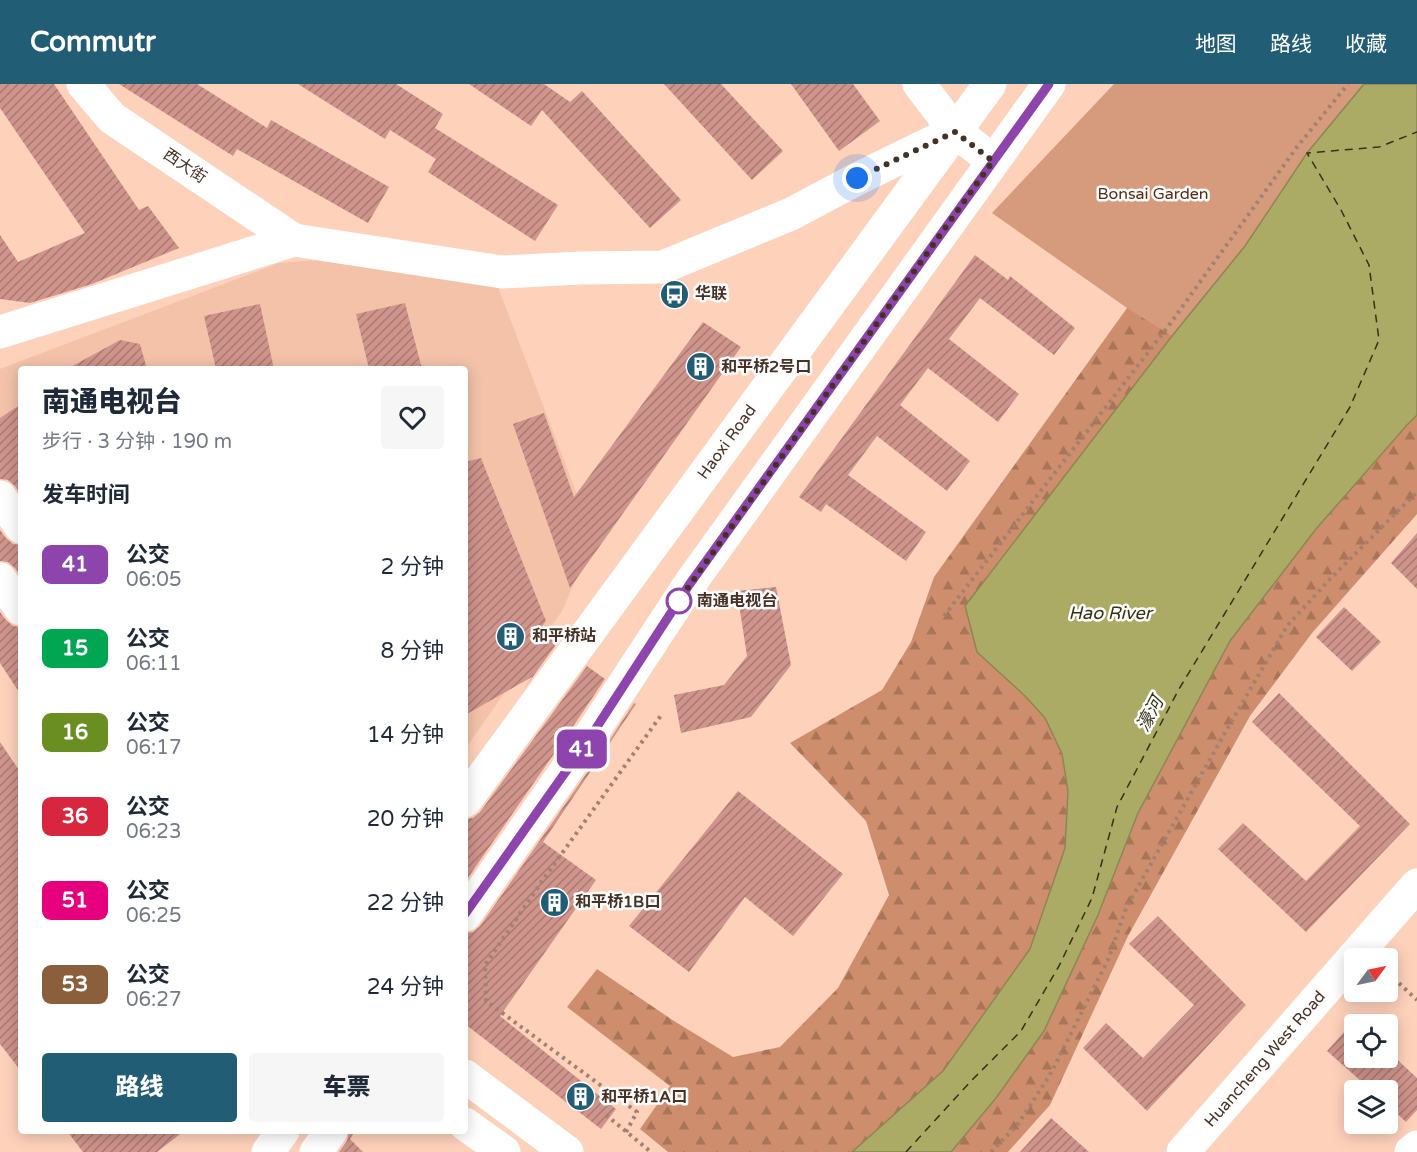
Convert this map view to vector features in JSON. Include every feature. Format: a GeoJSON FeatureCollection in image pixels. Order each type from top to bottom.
{"type":"FeatureCollection","features":[{"type":"Feature","properties":{"kind":"main road","name":"西大街"},"geometry":{"type":"LineString","coordinates":[[83,84],[112,118],[294,240]]}},
{"type":"Feature","properties":{"kind":"main road"},"geometry":{"type":"LineString","coordinates":[[919,84],[955,132],[993,161]]}},
{"type":"Feature","properties":{"kind":"main road","name":"Haoxi Road"},"geometry":{"type":"LineString","coordinates":[[468,797],[990,84]]}},
{"type":"Feature","properties":{"kind":"main road"},"geometry":{"type":"LineString","coordinates":[[468,911],[591,736],[689,585],[1049,84]]}},
{"type":"Feature","properties":{"kind":"main road"},"geometry":{"type":"LineString","coordinates":[[0,332],[294,240],[502,272],[663,267],[791,214],[857,178],[955,132]]}},
{"type":"Feature","properties":{"kind":"main road"},"geometry":{"type":"LineString","coordinates":[[0,497],[18,523]]}},
{"type":"Feature","properties":{"kind":"main road"},"geometry":{"type":"LineString","coordinates":[[0,579],[18,605]]}},
{"type":"Feature","properties":{"kind":"main road","name":"Huancheng West Road"},"geometry":{"type":"LineString","coordinates":[[1183,1152],[1417,885]]}},
{"type":"Feature","properties":{"kind":"main road"},"geometry":{"type":"LineString","coordinates":[[468,1078],[567,1152]]}},
{"type":"Feature","properties":{"kind":"main road"},"geometry":{"type":"LineString","coordinates":[[468,1126],[504,1152]]}},
{"type":"Feature","properties":{"kind":"main road"},"geometry":{"type":"LineString","coordinates":[[268,1152],[282,1134]]}},
{"type":"Feature","properties":{"kind":"main road"},"geometry":{"type":"LineString","coordinates":[[316,1152],[330,1134]]}},
{"type":"Feature","properties":{"kind":"main road"},"geometry":{"type":"LineString","coordinates":[[1411,1152],[1417,1147]]}},
{"type":"Feature","properties":{"kind":"path"},"geometry":{"type":"LineString","coordinates":[[944,616],[1160,338],[1297,147],[1348,84]]}},
{"type":"Feature","properties":{"kind":"path"},"geometry":{"type":"LineString","coordinates":[[991,1152],[1018,1124],[1050,1075],[1108,960],[1126,908],[1287,626],[1331,578],[1417,492]]}},
{"type":"Feature","properties":{"kind":"path"},"geometry":{"type":"LineString","coordinates":[[626,1132],[637,1112],[486,1001],[485,965],[544,878],[662,714]]}},
{"type":"Feature","properties":{"kind":"path"},"geometry":{"type":"LineString","coordinates":[[1398,982],[1417,1000]]}},
{"type":"Feature","properties":{"kind":"path"},"geometry":{"type":"LineString","coordinates":[[606,1115],[651,1152]]}},
{"type":"Feature","properties":{"kind":"shaded area"},"geometry":{"type":"Polygon","coordinates":[[[315,260],[498,287],[594,539],[562,611],[468,745],[468,366],[18,366],[18,470],[0,443],[0,369],[279,263],[315,260]]]}},
{"type":"Feature","properties":{"kind":"green space","name":"Bonsai Garden"},"geometry":{"type":"Polygon","coordinates":[[[1114,84],[1364,84],[1307,153],[1245,246],[1172,336],[1127,308],[992,213],[1114,84]]]}},
{"type":"Feature","properties":{"kind":"green space"},"geometry":{"type":"Polygon","coordinates":[[[1364,84],[1307,153],[1245,246],[1025,696],[1046,718],[1062,755],[1068,791],[1065,848],[1031,949],[943,1071],[852,1152],[668,1152],[640,1129],[670,1086],[567,1007],[597,969],[674,1021],[733,1057],[780,1047],[838,988],[889,895],[866,821],[790,743],[882,690],[911,642],[934,577],[1127,308],[1161,287],[1364,84]]]}},
{"type":"Feature","properties":{"kind":"green space"},"geometry":{"type":"Polygon","coordinates":[[[1417,415],[1417,514],[1312,633],[1250,716],[1128,936],[1050,1105],[1008,1152],[951,1152],[996,1098],[1044,1031],[1098,915],[1138,813],[1230,641],[1316,529],[1417,415]]]}},
{"type":"Feature","properties":{"kind":"water","name":"Hao River"},"geometry":{"type":"Polygon","coordinates":[[[1364,84],[1417,84],[1417,415],[1316,529],[1230,641],[1138,813],[1098,915],[1044,1031],[996,1098],[951,1152],[852,1152],[943,1071],[1030,949],[1065,848],[1068,791],[1062,754],[1045,718],[1025,696],[977,652],[965,606],[1172,336],[1245,246],[1307,153],[1364,84]]]}},
{"type":"Feature","properties":{"kind":"building"},"geometry":{"type":"Polygon","coordinates":[[[0,84],[54,84],[139,210],[148,206],[179,248],[92,284],[30,303],[0,299],[0,235],[18,262],[85,233],[0,108],[0,84]]]}},
{"type":"Feature","properties":{"kind":"building"},"geometry":{"type":"Polygon","coordinates":[[[119,84],[197,84],[267,128],[271,120],[389,187],[368,223],[237,149],[233,156],[119,84]]]}},
{"type":"Feature","properties":{"kind":"building"},"geometry":{"type":"Polygon","coordinates":[[[298,84],[396,84],[443,114],[435,128],[558,205],[535,241],[428,172],[436,159],[390,130],[385,139],[298,84]]]}},
{"type":"Feature","properties":{"kind":"building"},"geometry":{"type":"Polygon","coordinates":[[[469,84],[544,84],[570,102],[582,91],[681,200],[650,228],[542,110],[531,126],[469,84]]]}},
{"type":"Feature","properties":{"kind":"building"},"geometry":{"type":"Polygon","coordinates":[[[664,84],[721,84],[783,151],[752,180],[664,84]]]}},
{"type":"Feature","properties":{"kind":"building"},"geometry":{"type":"Polygon","coordinates":[[[791,84],[853,84],[880,121],[839,151],[791,84]]]}},
{"type":"Feature","properties":{"kind":"building"},"geometry":{"type":"Polygon","coordinates":[[[975,255],[1008,280],[1010,276],[1075,328],[1054,355],[980,298],[949,339],[1019,394],[998,422],[928,368],[900,405],[970,461],[947,491],[877,436],[848,475],[926,532],[906,561],[826,504],[821,512],[799,497],[975,255]]]}},
{"type":"Feature","properties":{"kind":"building"},"geometry":{"type":"Polygon","coordinates":[[[405,303],[421,366],[368,366],[356,314],[405,303]]]}},
{"type":"Feature","properties":{"kind":"building"},"geometry":{"type":"Polygon","coordinates":[[[260,304],[273,366],[215,366],[204,316],[260,304]]]}},
{"type":"Feature","properties":{"kind":"building"},"geometry":{"type":"Polygon","coordinates":[[[703,322],[741,347],[570,588],[513,424],[544,413],[574,497],[703,322]]]}},
{"type":"Feature","properties":{"kind":"building"},"geometry":{"type":"Polygon","coordinates":[[[120,340],[140,344],[146,366],[72,366],[120,340]]]}},
{"type":"Feature","properties":{"kind":"building"},"geometry":{"type":"Polygon","coordinates":[[[18,406],[18,490],[8,480],[0,479],[0,418],[18,406]]]}},
{"type":"Feature","properties":{"kind":"building"},"geometry":{"type":"Polygon","coordinates":[[[481,458],[546,621],[540,629],[552,638],[555,646],[521,693],[532,677],[468,713],[468,461],[481,458]]]}},
{"type":"Feature","properties":{"kind":"building"},"geometry":{"type":"Polygon","coordinates":[[[0,530],[13,544],[18,545],[18,572],[8,562],[0,561],[0,530]]]}},
{"type":"Feature","properties":{"kind":"building"},"geometry":{"type":"Polygon","coordinates":[[[1417,533],[1417,589],[1391,563],[1417,533]]]}},
{"type":"Feature","properties":{"kind":"building"},"geometry":{"type":"Polygon","coordinates":[[[776,587],[791,665],[751,717],[681,733],[674,695],[724,685],[747,656],[737,591],[776,587]]]}},
{"type":"Feature","properties":{"kind":"building"},"geometry":{"type":"Polygon","coordinates":[[[1344,607],[1381,642],[1352,671],[1316,637],[1344,607]]]}},
{"type":"Feature","properties":{"kind":"building"},"geometry":{"type":"Polygon","coordinates":[[[0,612],[13,626],[18,627],[18,690],[0,663],[0,612]]]}},
{"type":"Feature","properties":{"kind":"building"},"geometry":{"type":"Polygon","coordinates":[[[587,666],[605,679],[468,878],[468,819],[473,818],[480,812],[587,666]]]}},
{"type":"Feature","properties":{"kind":"building"},"geometry":{"type":"Polygon","coordinates":[[[1279,693],[1410,824],[1306,932],[1218,849],[1243,823],[1306,881],[1360,826],[1252,722],[1279,693]]]}},
{"type":"Feature","properties":{"kind":"building"},"geometry":{"type":"Polygon","coordinates":[[[634,703],[636,704],[543,842],[596,880],[500,1016],[616,1109],[601,1129],[468,1026],[468,933],[473,932],[480,926],[634,703]]]}},
{"type":"Feature","properties":{"kind":"building"},"geometry":{"type":"Polygon","coordinates":[[[0,742],[18,769],[18,1067],[0,1044],[0,742]]]}},
{"type":"Feature","properties":{"kind":"building"},"geometry":{"type":"Polygon","coordinates":[[[738,791],[843,874],[793,936],[745,897],[689,972],[629,926],[738,791]]]}},
{"type":"Feature","properties":{"kind":"building"},"geometry":{"type":"Polygon","coordinates":[[[1158,916],[1246,1005],[1147,1111],[1083,1048],[1106,1023],[1143,1058],[1194,1005],[1129,944],[1158,916]]]}},
{"type":"Feature","properties":{"kind":"building"},"geometry":{"type":"Polygon","coordinates":[[[1344,1032],[1344,1066],[1327,1051],[1344,1032]]]}},
{"type":"Feature","properties":{"kind":"building"},"geometry":{"type":"Polygon","coordinates":[[[1398,1060],[1417,1078],[1417,1110],[1406,1122],[1398,1114],[1398,1080],[1360,1080],[1346,1068],[1398,1068],[1398,1060]]]}},
{"type":"Feature","properties":{"kind":"building"},"geometry":{"type":"Polygon","coordinates":[[[1051,1118],[1089,1152],[1020,1152],[1051,1118]]]}},
{"type":"Feature","properties":{"kind":"building"},"geometry":{"type":"Polygon","coordinates":[[[69,1134],[180,1134],[157,1152],[83,1152],[69,1134]]]}},
{"type":"Feature","properties":{"kind":"building"},"geometry":{"type":"Polygon","coordinates":[[[348,1134],[353,1134],[350,1139],[363,1152],[339,1152],[347,1141],[348,1134]]]}},
{"type":"Feature","properties":{"kind":"ferry route"},"geometry":{"type":"LineString","coordinates":[[906,1152],[1021,1031],[1059,966],[1092,898],[1117,807],[1179,689],[1350,407],[1379,340],[1369,265],[1341,210],[1307,153],[1379,147],[1417,132]]}},
{"type":"Feature","properties":{"kind":"bus line","name":"41"},"geometry":{"type":"LineString","coordinates":[[468,910],[591,736],[689,585],[1049,84]]}},
{"type":"Feature","properties":{"kind":"place","name":"华联"},"geometry":{"type":"Point","coordinates":[674,294]}},
{"type":"Feature","properties":{"kind":"place","name":"和平桥2号口"},"geometry":{"type":"Point","coordinates":[700,367]}},
{"type":"Feature","properties":{"kind":"place","name":"南通电视台"},"geometry":{"type":"Point","coordinates":[679,601]}},
{"type":"Feature","properties":{"kind":"place","name":"和平桥站"},"geometry":{"type":"Point","coordinates":[511,636]}},
{"type":"Feature","properties":{"kind":"place","name":"和平桥1B口"},"geometry":{"type":"Point","coordinates":[554,902]}},
{"type":"Feature","properties":{"kind":"place","name":"和平桥1A口"},"geometry":{"type":"Point","coordinates":[580,1097]}},
{"type":"Feature","properties":{"kind":"route"},"geometry":{"type":"LineString","coordinates":[[679,601],[677,603],[993,161],[955,132],[857,178]]}},
{"type":"Feature","properties":{"kind":"water label","name":"濠河"},"geometry":{"type":"Point","coordinates":[1150,714]}}]}
